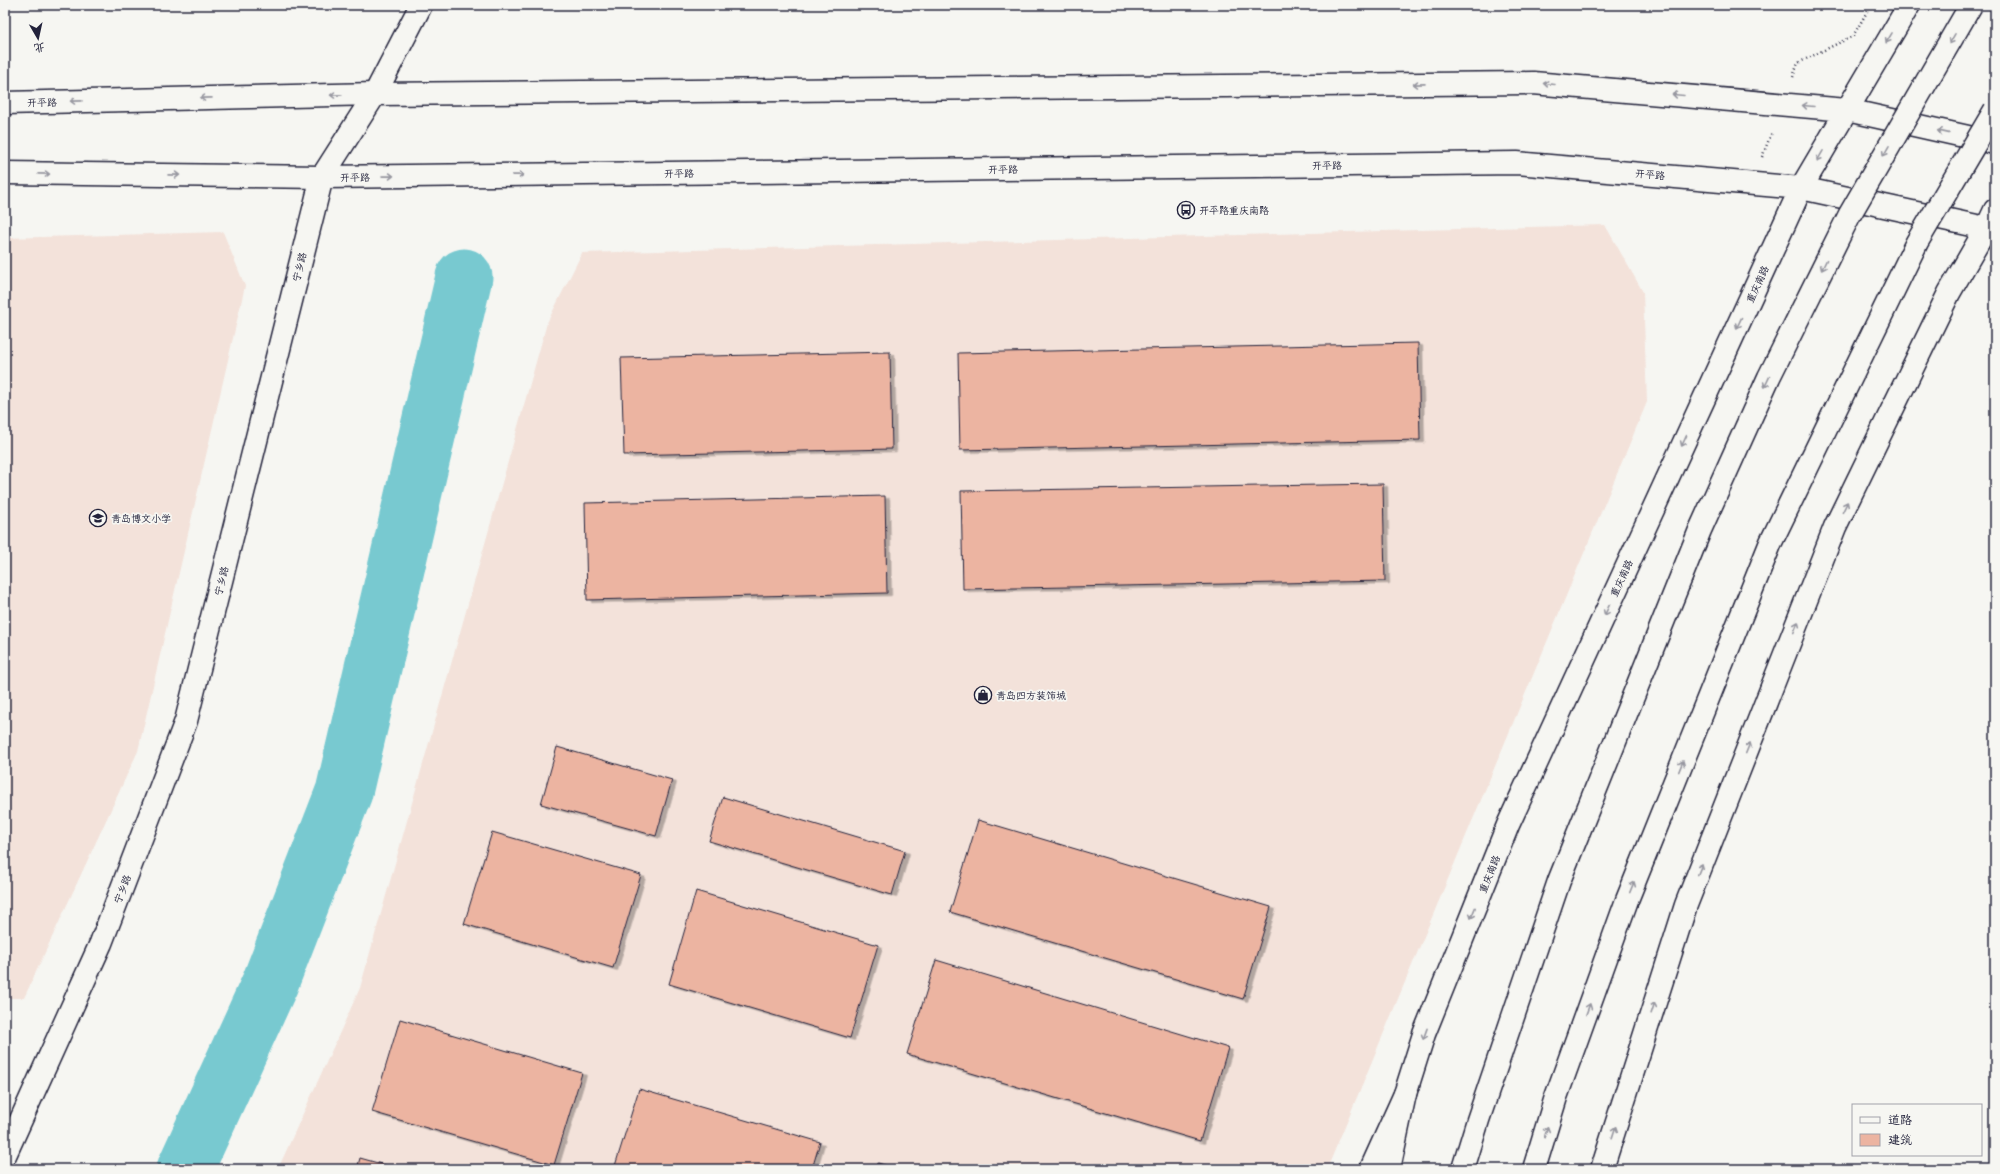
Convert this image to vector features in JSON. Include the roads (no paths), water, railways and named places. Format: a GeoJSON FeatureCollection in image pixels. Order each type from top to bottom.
{"type":"FeatureCollection","features":[{"type":"Feature","properties":{"kind":"main road","name":"宁乡路"},"geometry":{"type":"LineString","coordinates":[[5,1156],[101,942],[186,720],[322,177],[374,94],[421,5]]}},
{"type":"Feature","properties":{"kind":"main road","name":"重庆南路"},"geometry":{"type":"LineString","coordinates":[[1371,1169],[1406,1094],[1424,1034],[1508,825],[1801,188],[1909,5]]}},
{"type":"Feature","properties":{"kind":"main road"},"geometry":{"type":"LineString","coordinates":[[1463,1169],[1478,1120],[1559,881],[1700,530],[1769,377],[1850,214],[1971,5]]}},
{"type":"Feature","properties":{"kind":"main road","name":"开平路"},"geometry":{"type":"LineString","coordinates":[[5,103],[374,94],[1533,83],[1846,110],[1995,143]]}},
{"type":"Feature","properties":{"kind":"main road"},"geometry":{"type":"LineString","coordinates":[[1534,1169],[1556,1097],[1627,900],[1771,542],[1917,242],[1995,110]]}},
{"type":"Feature","properties":{"kind":"main road","name":"开平路"},"geometry":{"type":"LineString","coordinates":[[5,174],[322,177],[1517,162],[1801,188],[1992,222]]}},
{"type":"Feature","properties":{"kind":"main road"},"geometry":{"type":"LineString","coordinates":[[1602,1169],[1686,905],[1836,527],[1949,293],[1992,222]]}},
{"type":"Feature","properties":{"kind":"main road"},"geometry":{"type":"LineString","coordinates":[[1389,1169],[1406,1094]]}},
{"type":"Feature","properties":{"kind":"waterway"},"geometry":{"type":"LineString","coordinates":[[185,1169],[270,983],[344,792],[464,277]]}},
{"type":"Feature","properties":{"kind":"place","name":"开平路重庆南路"},"geometry":{"type":"Point","coordinates":[1186,210]}},
{"type":"Feature","properties":{"kind":"place","name":"青岛博文小学"},"geometry":{"type":"Point","coordinates":[98,518]}},
{"type":"Feature","properties":{"kind":"place","name":"青岛四方装饰城"},"geometry":{"type":"Point","coordinates":[983,695]}}]}
